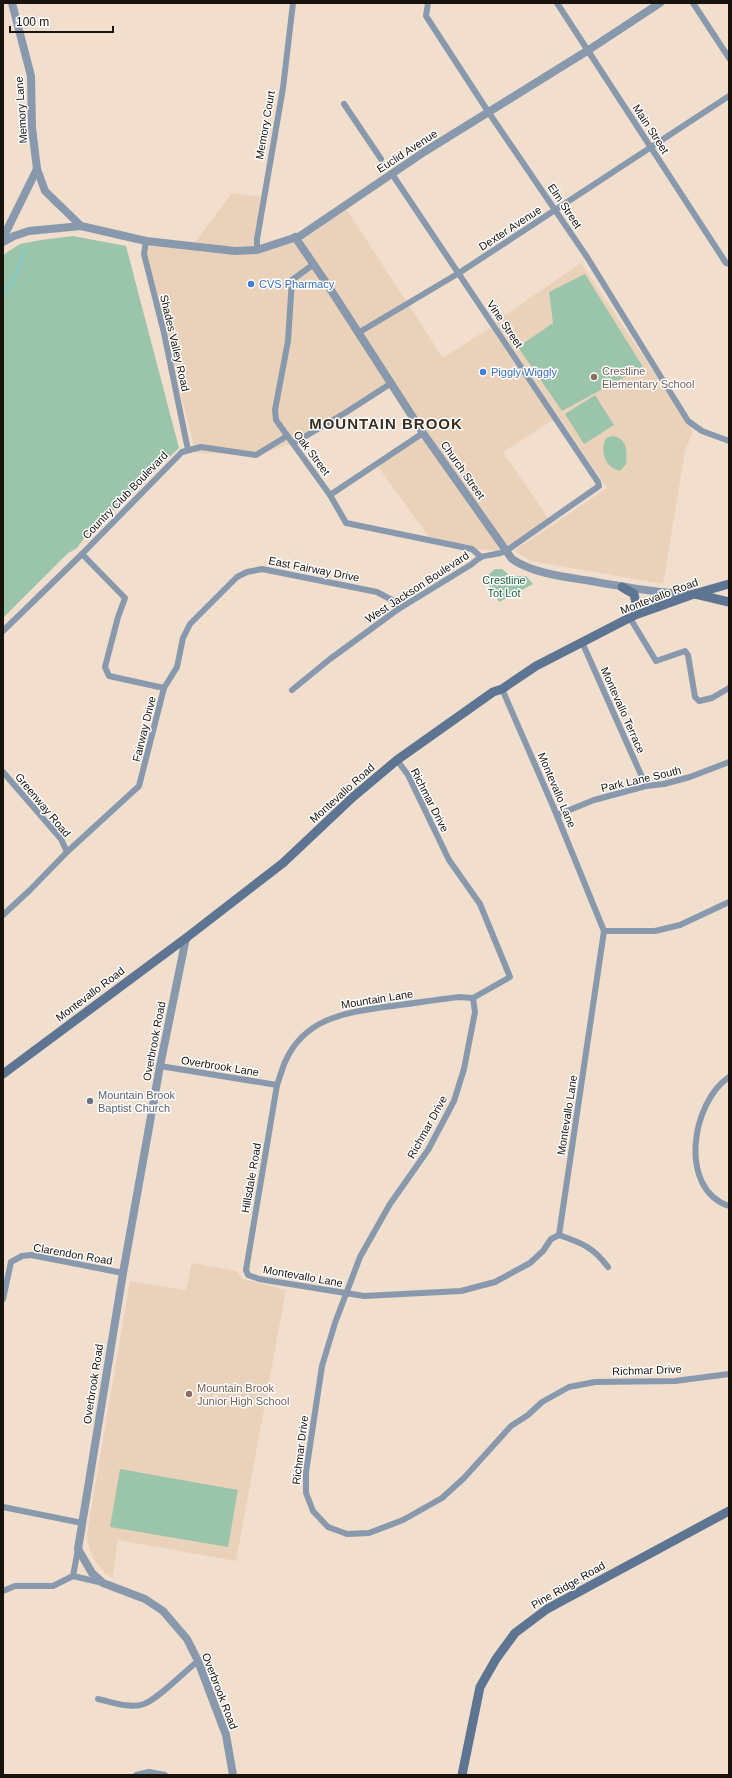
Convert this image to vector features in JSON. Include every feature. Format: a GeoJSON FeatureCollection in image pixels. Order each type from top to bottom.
{"type":"FeatureCollection","features":[{"type":"Feature","properties":{"kind":"main road","name":"Montevallo Road"},"geometry":{"type":"LineString","coordinates":[[3,1074],[186,938],[283,863],[353,796],[397,760],[493,692],[502,689],[536,666],[633,617],[694,594],[729,584]]}},
{"type":"Feature","properties":{"kind":"main road"},"geometry":{"type":"LineString","coordinates":[[622,587],[634,594],[637,606],[633,617]]}},
{"type":"Feature","properties":{"kind":"main road"},"geometry":{"type":"LineString","coordinates":[[694,594],[729,602]]}},
{"type":"Feature","properties":{"kind":"main road","name":"Pine Ridge Road"},"geometry":{"type":"LineString","coordinates":[[462,1775],[480,1687],[496,1659],[515,1633],[547,1609],[729,1511]]}},
{"type":"Feature","properties":{"kind":"street","name":"Memory Lane"},"geometry":{"type":"LineString","coordinates":[[12,3],[31,76],[32,128],[37,169]]}},
{"type":"Feature","properties":{"kind":"street","name":"Memory Court"},"geometry":{"type":"LineString","coordinates":[[257,250],[257,239],[283,88],[293,3]]}},
{"type":"Feature","properties":{"kind":"street","name":"Elm Street"},"geometry":{"type":"LineString","coordinates":[[428,3],[426,16],[489,113],[587,257],[688,421],[702,431],[729,441]]}},
{"type":"Feature","properties":{"kind":"street","name":"Main Street"},"geometry":{"type":"LineString","coordinates":[[556,3],[726,263],[729,264]]}},
{"type":"Feature","properties":{"kind":"street","name":"Euclid Avenue"},"geometry":{"type":"LineString","coordinates":[[81,226],[146,241],[235,251],[257,250],[295,237],[340,210],[392,174],[660,3]]}},
{"type":"Feature","properties":{"kind":"street"},"geometry":{"type":"LineString","coordinates":[[693,3],[729,58]]}},
{"type":"Feature","properties":{"kind":"street","name":"Dexter Avenue"},"geometry":{"type":"LineString","coordinates":[[358,333],[459,273],[729,96]]}},
{"type":"Feature","properties":{"kind":"street"},"geometry":{"type":"LineString","coordinates":[[344,104],[381,159]]}},
{"type":"Feature","properties":{"kind":"street"},"geometry":{"type":"LineString","coordinates":[[37,169],[45,191],[81,226]]}},
{"type":"Feature","properties":{"kind":"street"},"geometry":{"type":"LineString","coordinates":[[3,238],[37,169]]}},
{"type":"Feature","properties":{"kind":"street","name":"Vine Street"},"geometry":{"type":"LineString","coordinates":[[392,174],[598,482],[599,486]]}},
{"type":"Feature","properties":{"kind":"street"},"geometry":{"type":"LineString","coordinates":[[3,242],[14,236],[29,231],[81,226]]}},
{"type":"Feature","properties":{"kind":"street","name":"Church Street"},"geometry":{"type":"LineString","coordinates":[[295,237],[423,433],[512,559],[522,565],[564,577],[656,592],[694,594]]}},
{"type":"Feature","properties":{"kind":"street","name":"Shades Valley Road"},"geometry":{"type":"LineString","coordinates":[[146,241],[145,258],[164,333],[188,450]]}},
{"type":"Feature","properties":{"kind":"street","name":"Oak Street"},"geometry":{"type":"LineString","coordinates":[[314,264],[292,280],[288,341],[275,410],[276,420],[330,495],[346,523],[472,549],[480,556]]}},
{"type":"Feature","properties":{"kind":"street"},"geometry":{"type":"LineString","coordinates":[[294,443],[390,384]]}},
{"type":"Feature","properties":{"kind":"street"},"geometry":{"type":"LineString","coordinates":[[330,495],[423,433]]}},
{"type":"Feature","properties":{"kind":"street","name":"Country Club Boulevard"},"geometry":{"type":"LineString","coordinates":[[3,631],[82,554],[182,452],[201,447],[256,455],[287,436]]}},
{"type":"Feature","properties":{"kind":"street","name":"West Jackson Boulevard"},"geometry":{"type":"LineString","coordinates":[[292,690],[330,659],[397,610],[472,564],[480,556],[500,554],[506,551],[599,486]]}},
{"type":"Feature","properties":{"kind":"street","name":"Fairway Drive"},"geometry":{"type":"LineString","coordinates":[[3,915],[67,852],[139,786],[164,688],[109,676],[105,667],[118,617],[126,598],[82,554]]}},
{"type":"Feature","properties":{"kind":"street","name":"East Fairway Drive"},"geometry":{"type":"LineString","coordinates":[[164,688],[177,668],[183,638],[190,624],[222,590],[237,577],[247,572],[262,569],[377,592],[392,600],[397,610]]}},
{"type":"Feature","properties":{"kind":"street"},"geometry":{"type":"LineString","coordinates":[[633,617],[656,662],[685,651],[688,655],[694,697],[699,701],[712,698],[729,688]]}},
{"type":"Feature","properties":{"kind":"street","name":"Montevallo Terrace"},"geometry":{"type":"LineString","coordinates":[[582,642],[646,786]]}},
{"type":"Feature","properties":{"kind":"street","name":"Montevallo Lane"},"geometry":{"type":"LineString","coordinates":[[248,1275],[259,1279],[364,1296],[461,1291],[495,1282],[530,1263],[543,1251],[551,1239],[559,1234],[604,931],[557,815],[502,689]]}},
{"type":"Feature","properties":{"kind":"street","name":"Richmar Drive"},"geometry":{"type":"LineString","coordinates":[[397,760],[408,775],[449,860],[480,904],[510,977]]}},
{"type":"Feature","properties":{"kind":"street","name":"Park Lane South"},"geometry":{"type":"LineString","coordinates":[[557,815],[594,800],[646,786],[664,784],[690,777],[729,762]]}},
{"type":"Feature","properties":{"kind":"street","name":"Greenway Road"},"geometry":{"type":"LineString","coordinates":[[3,772],[61,839],[67,852]]}},
{"type":"Feature","properties":{"kind":"street"},"geometry":{"type":"LineString","coordinates":[[604,931],[655,931],[680,925],[729,902]]}},
{"type":"Feature","properties":{"kind":"street","name":"Overbrook Road"},"geometry":{"type":"LineString","coordinates":[[186,938],[160,1066],[123,1273],[78,1549],[92,1573],[103,1583],[145,1599],[162,1611],[187,1639],[198,1661],[226,1735],[233,1775]]}},
{"type":"Feature","properties":{"kind":"street","name":"Mountain Lane"},"geometry":{"type":"LineString","coordinates":[[278,1085],[285,1061],[299,1040],[313,1028],[330,1018],[358,1011],[451,998],[473,998],[510,977]]}},
{"type":"Feature","properties":{"kind":"street","name":"Richmar Drive"},"geometry":{"type":"LineString","coordinates":[[473,998],[475,1012],[464,1069],[454,1101],[428,1150],[390,1204],[360,1257],[345,1294],[322,1366],[306,1472],[306,1493],[313,1511],[328,1528],[347,1534],[369,1533],[403,1520],[442,1498],[464,1478],[511,1426],[528,1415],[542,1402],[569,1387],[595,1382],[675,1381],[729,1374]]}},
{"type":"Feature","properties":{"kind":"street","name":"Overbrook Lane"},"geometry":{"type":"LineString","coordinates":[[160,1066],[278,1085]]}},
{"type":"Feature","properties":{"kind":"street"},"geometry":{"type":"LineString","coordinates":[[729,1077],[723,1081],[706,1103],[698,1121],[695,1139],[695,1159],[703,1184],[715,1199],[729,1206]]}},
{"type":"Feature","properties":{"kind":"street","name":"Hillsdale Road"},"geometry":{"type":"LineString","coordinates":[[248,1275],[246,1270],[246,1261],[278,1085]]}},
{"type":"Feature","properties":{"kind":"street"},"geometry":{"type":"LineString","coordinates":[[559,1234],[584,1244],[598,1254],[608,1267]]}},
{"type":"Feature","properties":{"kind":"street","name":"Clarendon Road"},"geometry":{"type":"LineString","coordinates":[[3,1299],[11,1262],[22,1256],[31,1255],[123,1273]]}},
{"type":"Feature","properties":{"kind":"street"},"geometry":{"type":"LineString","coordinates":[[3,1507],[82,1523]]}},
{"type":"Feature","properties":{"kind":"street"},"geometry":{"type":"LineString","coordinates":[[73,1576],[78,1549]]}},
{"type":"Feature","properties":{"kind":"street"},"geometry":{"type":"LineString","coordinates":[[3,1591],[15,1586],[52,1586],[73,1576],[103,1583]]}},
{"type":"Feature","properties":{"kind":"street"},"geometry":{"type":"LineString","coordinates":[[98,1699],[125,1705],[143,1704],[158,1695],[198,1661]]}},
{"type":"Feature","properties":{"kind":"street"},"geometry":{"type":"LineString","coordinates":[[136,1775],[149,1772],[165,1775]]}},
{"type":"Feature","properties":{"kind":"shaded area"},"geometry":{"type":"Polygon","coordinates":[[[232,193],[264,197],[257,249],[306,232],[345,207],[443,358],[491,327],[553,420],[503,452],[550,521],[506,551],[472,549],[432,541],[376,464],[423,433],[390,384],[294,443],[256,455],[196,453],[144,254],[146,241],[192,246],[232,193]]]}},
{"type":"Feature","properties":{"kind":"shaded area","name":"Crestline Elementary School"},"geometry":{"type":"Polygon","coordinates":[[[581,263],[693,431],[685,451],[663,584],[531,561],[514,551],[607,488],[495,322],[581,263]]]}},
{"type":"Feature","properties":{"kind":"shaded area","name":"Mountain Brook Junior High School"},"geometry":{"type":"Polygon","coordinates":[[[192,1263],[237,1271],[243,1279],[286,1290],[236,1561],[118,1540],[112,1578],[105,1573],[95,1561],[89,1549],[87,1534],[130,1281],[186,1290],[192,1263]]]}},
{"type":"Feature","properties":{"kind":"green space"},"geometry":{"type":"Polygon","coordinates":[[[73,236],[126,246],[179,448],[85,537],[77,548],[67,554],[3,618],[3,255],[20,244],[73,236]]]}},
{"type":"Feature","properties":{"kind":"green space"},"geometry":{"type":"Polygon","coordinates":[[[585,274],[643,367],[562,411],[518,347],[553,323],[549,292],[585,274]]]}},
{"type":"Feature","properties":{"kind":"green space"},"geometry":{"type":"Polygon","coordinates":[[[595,395],[614,425],[584,444],[565,414],[595,395]]]}},
{"type":"Feature","properties":{"kind":"green space"},"geometry":{"type":"Polygon","coordinates":[[[613,436],[622,440],[626,447],[626,464],[620,471],[610,466],[607,462],[603,448],[606,438],[613,436]]]}},
{"type":"Feature","properties":{"kind":"green space","name":"Crestline Tot Lot"},"geometry":{"type":"Polygon","coordinates":[[[495,569],[502,569],[510,576],[526,576],[533,584],[499,602],[485,578],[495,569]]]}},
{"type":"Feature","properties":{"kind":"green space"},"geometry":{"type":"Polygon","coordinates":[[[120,1469],[238,1490],[228,1547],[110,1527],[120,1469]]]}},
{"type":"Feature","properties":{"kind":"waterway"},"geometry":{"type":"LineString","coordinates":[[3,295],[14,280],[25,248]]}},
{"type":"Feature","properties":{"kind":"place","name":"CVS Pharmacy"},"geometry":{"type":"Point","coordinates":[251,284]}},
{"type":"Feature","properties":{"kind":"place","name":"Piggly Wiggly"},"geometry":{"type":"Point","coordinates":[483,372]}},
{"type":"Feature","properties":{"kind":"place","name":"Crestline Elementary School"},"geometry":{"type":"Point","coordinates":[594,377]}},
{"type":"Feature","properties":{"kind":"place","name":"Mountain Brook Baptist Church"},"geometry":{"type":"Point","coordinates":[90,1101]}},
{"type":"Feature","properties":{"kind":"place","name":"Mountain Brook Junior High School"},"geometry":{"type":"Point","coordinates":[189,1394]}},
{"type":"Feature","properties":{"kind":"district","name":"MOUNTAIN BROOK"},"geometry":{"type":"Point","coordinates":[386,423]}}]}
